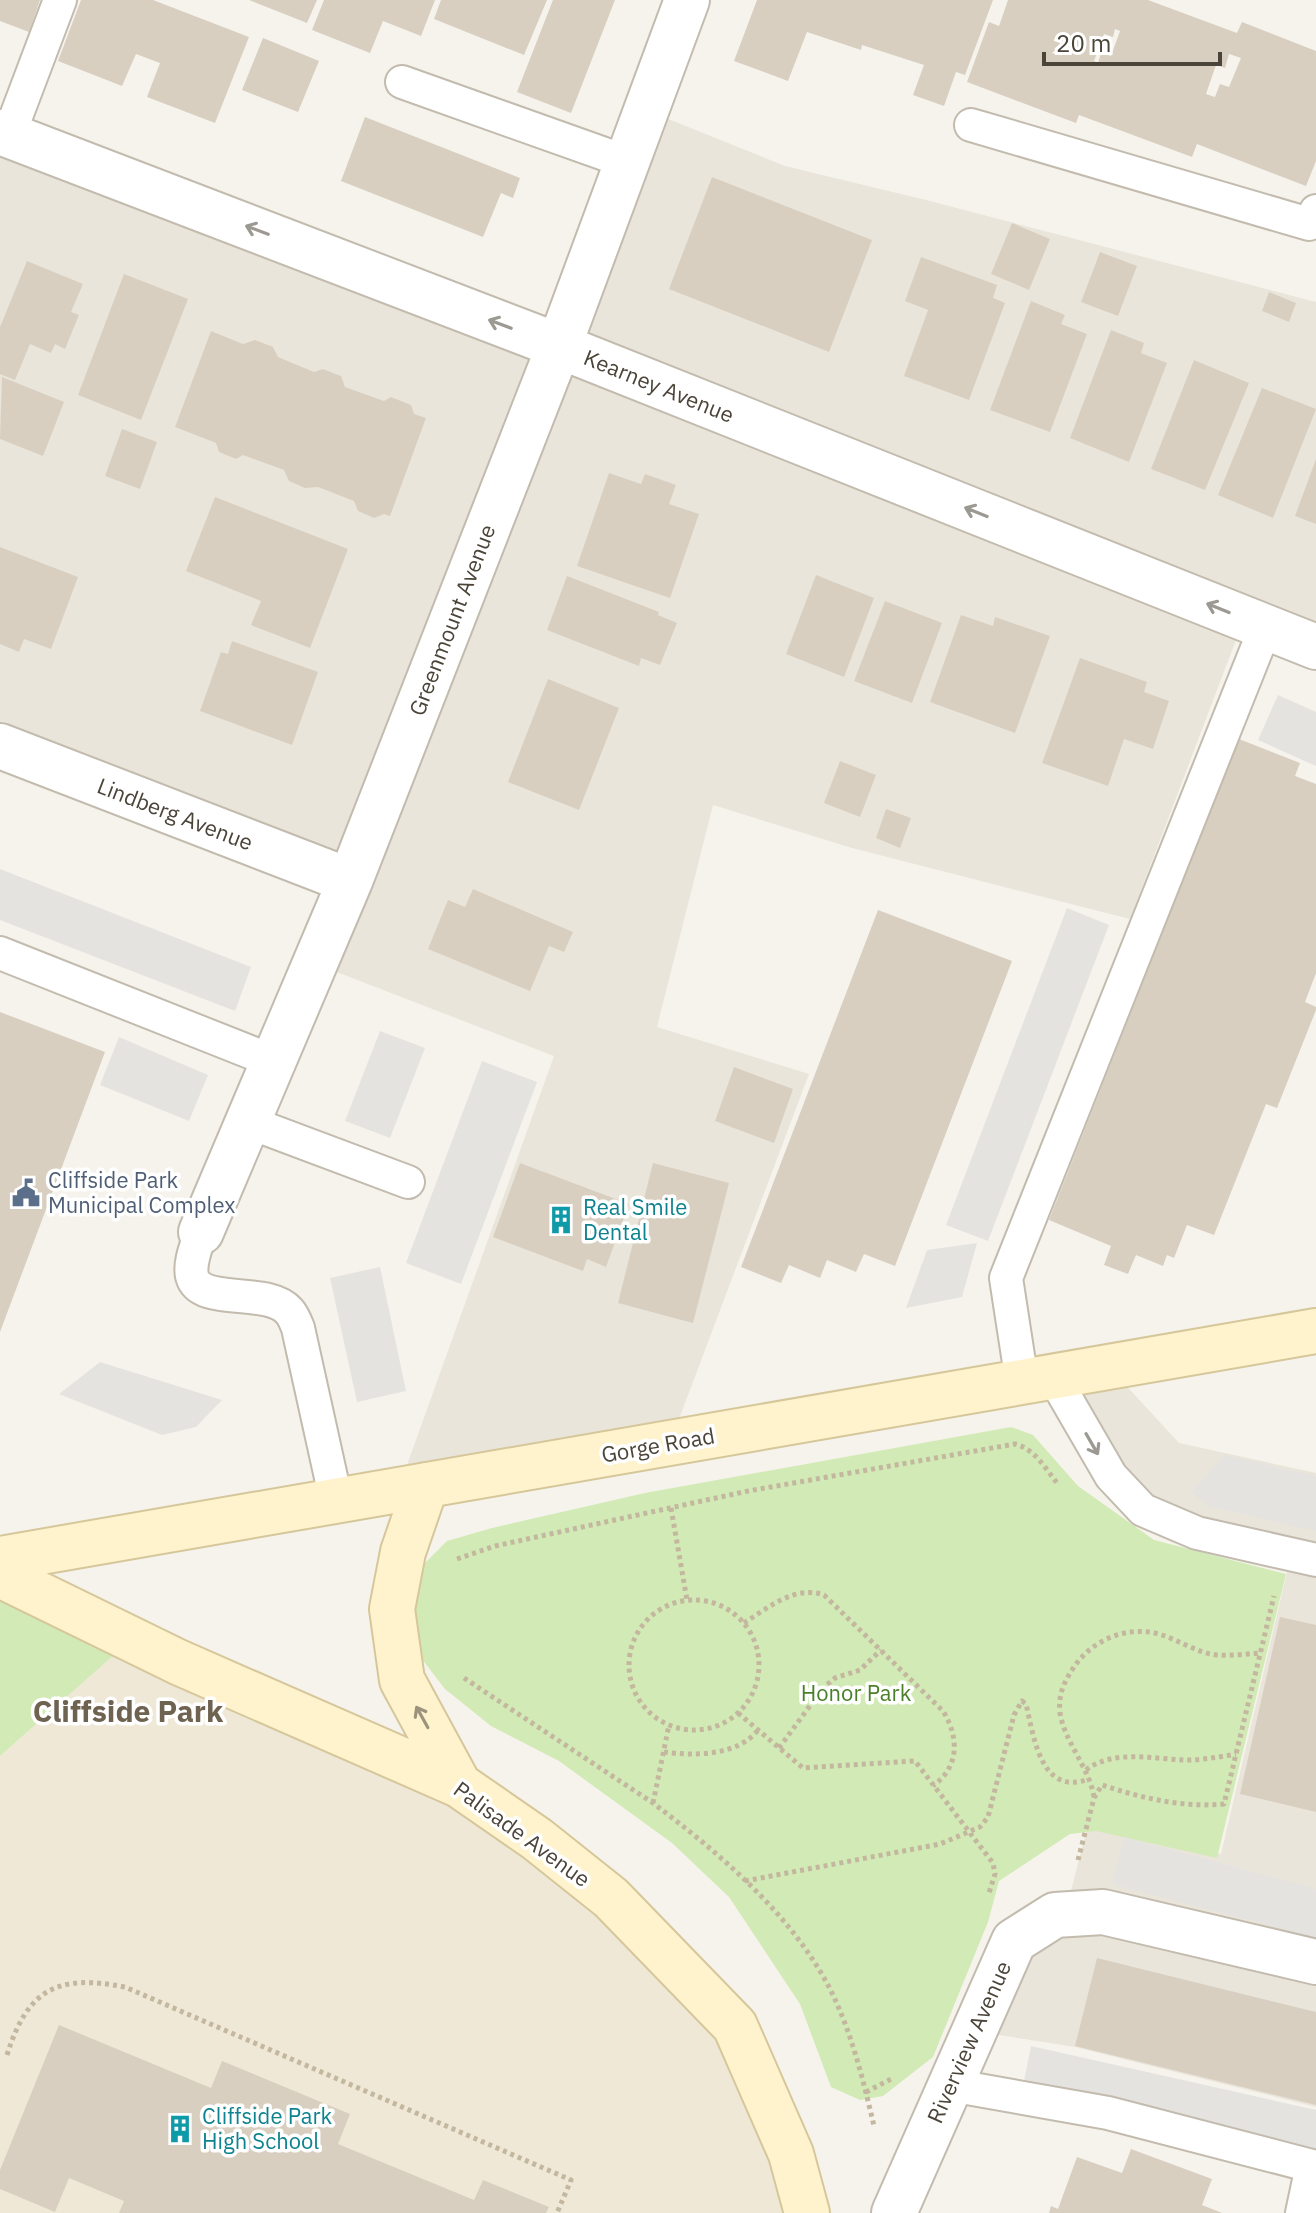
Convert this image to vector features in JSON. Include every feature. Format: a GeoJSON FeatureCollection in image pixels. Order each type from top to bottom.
{"type":"FeatureCollection","features":[{"type":"Feature","properties":{"kind":"main road","name":"Gorge Road"},"geometry":{"type":"LineString","coordinates":[[0,1559],[1316,1331]]}},
{"type":"Feature","properties":{"kind":"main road"},"geometry":{"type":"LineString","coordinates":[[426,1485],[403,1552],[392,1609],[402,1680],[459,1785]]}},
{"type":"Feature","properties":{"kind":"main road","name":"Palisade Avenue"},"geometry":{"type":"LineString","coordinates":[[0,1575],[178,1662],[459,1785],[537,1839],[611,1898],[735,2026],[791,2154],[807,2213]]}},
{"type":"Feature","properties":{"kind":"street","name":"Greenmount Avenue"},"geometry":{"type":"LineString","coordinates":[[201,1232],[350,881],[559,346],[687,0]]}},
{"type":"Feature","properties":{"kind":"street","name":"Kearney Avenue"},"geometry":{"type":"LineString","coordinates":[[4,134],[559,346],[1316,647]]}},
{"type":"Feature","properties":{"kind":"street","name":"Lindberg Avenue"},"geometry":{"type":"LineString","coordinates":[[0,746],[350,881]]}},
{"type":"Feature","properties":{"kind":"street","name":"Riverview Avenue"},"geometry":{"type":"LineString","coordinates":[[894,2213],[1014,1941],[1055,1915],[1103,1912],[1316,1962]]}},
{"type":"Feature","properties":{"kind":"lane"},"geometry":{"type":"LineString","coordinates":[[4,134],[60,0]]}},
{"type":"Feature","properties":{"kind":"lane"},"geometry":{"type":"LineString","coordinates":[[402,82],[627,162]]}},
{"type":"Feature","properties":{"kind":"lane"},"geometry":{"type":"LineString","coordinates":[[971,125],[1309,224],[1316,211]]}},
{"type":"Feature","properties":{"kind":"lane"},"geometry":{"type":"LineString","coordinates":[[1266,626],[1006,1278],[1038,1379],[1111,1476],[1143,1510],[1197,1533],[1316,1560]]}},
{"type":"Feature","properties":{"kind":"lane"},"geometry":{"type":"LineString","coordinates":[[0,953],[275,1062]]}},
{"type":"Feature","properties":{"kind":"lane"},"geometry":{"type":"LineString","coordinates":[[248,1122],[408,1182]]}},
{"type":"Feature","properties":{"kind":"lane"},"geometry":{"type":"LineString","coordinates":[[201,1232],[193,1259],[192,1276],[200,1288],[216,1295],[239,1294],[274,1301],[290,1311],[303,1343],[336,1500]]}},
{"type":"Feature","properties":{"kind":"lane"},"geometry":{"type":"LineString","coordinates":[[950,2085],[1108,2113],[1312,2166],[1302,2213]]}},
{"type":"Feature","properties":{"kind":"path"},"geometry":{"type":"LineString","coordinates":[[454,1560],[495,1546],[748,1491],[1015,1444],[1033,1453],[1059,1486]]}},
{"type":"Feature","properties":{"kind":"path"},"geometry":{"type":"LineString","coordinates":[[671,1508],[687,1600]]}},
{"type":"Feature","properties":{"kind":"path"},"geometry":{"type":"LineString","coordinates":[[1065,1914],[1094,1798],[1102,1785],[1172,1803],[1224,1804],[1277,1582]]}},
{"type":"Feature","properties":{"kind":"path"},"geometry":{"type":"LineString","coordinates":[[744,1623],[788,1596],[815,1592],[824,1595],[943,1711],[956,1737],[950,1767],[933,1786]]}},
{"type":"Feature","properties":{"kind":"path"},"geometry":{"type":"LineString","coordinates":[[687,1600],[719,1605],[744,1623],[755,1641],[760,1662],[757,1684],[748,1704],[732,1719],[712,1728],[690,1731],[669,1725],[650,1713],[636,1696],[630,1675],[629,1654],[637,1634],[650,1617],[667,1605],[687,1600]]}},
{"type":"Feature","properties":{"kind":"path"},"geometry":{"type":"LineString","coordinates":[[1094,1798],[1086,1770],[1064,1726],[1060,1713],[1060,1690],[1077,1664],[1099,1642],[1125,1633],[1143,1631],[1157,1633],[1216,1655],[1260,1653]]}},
{"type":"Feature","properties":{"kind":"path"},"geometry":{"type":"LineString","coordinates":[[779,1748],[823,1688],[835,1678],[860,1670],[881,1650]]}},
{"type":"Feature","properties":{"kind":"path"},"geometry":{"type":"LineString","coordinates":[[457,1671],[681,1824],[771,1907],[828,1986],[846,2025],[874,2127]]}},
{"type":"Feature","properties":{"kind":"path"},"geometry":{"type":"LineString","coordinates":[[744,1881],[920,1849],[954,1840],[980,1827],[988,1817],[1014,1715],[1022,1701],[1026,1704],[1035,1742],[1046,1767],[1059,1781],[1070,1784],[1089,1779]]}},
{"type":"Feature","properties":{"kind":"path"},"geometry":{"type":"LineString","coordinates":[[738,1713],[803,1768],[915,1761],[993,1863],[995,1874],[988,1896]]}},
{"type":"Feature","properties":{"kind":"path"},"geometry":{"type":"LineString","coordinates":[[653,1803],[669,1725]]}},
{"type":"Feature","properties":{"kind":"path"},"geometry":{"type":"LineString","coordinates":[[664,1752],[683,1754],[734,1747],[749,1741],[758,1730]]}},
{"type":"Feature","properties":{"kind":"path"},"geometry":{"type":"LineString","coordinates":[[1086,1770],[1095,1763],[1123,1757],[1187,1760],[1236,1754]]}},
{"type":"Feature","properties":{"kind":"path"},"geometry":{"type":"LineString","coordinates":[[7,2055],[14,2030],[27,2008],[45,1992],[92,1980],[125,1987],[571,2180],[557,2213]]}},
{"type":"Feature","properties":{"kind":"path"},"geometry":{"type":"LineString","coordinates":[[866,2092],[897,2076]]}},
{"type":"Feature","properties":{"kind":"shaded area"},"geometry":{"type":"Polygon","coordinates":[[[646,110],[785,166],[1316,302],[1316,647],[1244,619],[1130,919],[852,848],[713,805],[657,1027],[809,1074],[670,1443],[398,1490],[554,1056],[316,964],[350,882],[0,746],[0,132],[558,346],[646,110]]]}},
{"type":"Feature","properties":{"kind":"shaded area"},"geometry":{"type":"Polygon","coordinates":[[[1278,695],[1316,712],[1316,766],[1258,740],[1278,695]]]}},
{"type":"Feature","properties":{"kind":"shaded area"},"geometry":{"type":"Polygon","coordinates":[[[0,869],[251,967],[235,1011],[0,920],[0,869]]]}},
{"type":"Feature","properties":{"kind":"shaded area"},"geometry":{"type":"Polygon","coordinates":[[[1067,908],[1109,925],[988,1241],[946,1225],[1067,908]]]}},
{"type":"Feature","properties":{"kind":"shaded area"},"geometry":{"type":"Polygon","coordinates":[[[380,1031],[425,1048],[390,1138],[345,1121],[380,1031]]]}},
{"type":"Feature","properties":{"kind":"shaded area"},"geometry":{"type":"Polygon","coordinates":[[[119,1037],[208,1075],[189,1121],[100,1085],[119,1037]]]}},
{"type":"Feature","properties":{"kind":"shaded area"},"geometry":{"type":"Polygon","coordinates":[[[482,1061],[537,1082],[461,1284],[406,1263],[482,1061]]]}},
{"type":"Feature","properties":{"kind":"shaded area"},"geometry":{"type":"Polygon","coordinates":[[[977,1243],[962,1297],[906,1308],[927,1250],[977,1243]]]}},
{"type":"Feature","properties":{"kind":"shaded area"},"geometry":{"type":"Polygon","coordinates":[[[380,1267],[406,1391],[357,1402],[330,1278],[380,1267]]]}},
{"type":"Feature","properties":{"kind":"shaded area"},"geometry":{"type":"Polygon","coordinates":[[[100,1362],[222,1400],[196,1427],[162,1435],[59,1394],[100,1362]]]}},
{"type":"Feature","properties":{"kind":"shaded area"},"geometry":{"type":"Polygon","coordinates":[[[1109,1367],[1179,1443],[1316,1473],[1316,2107],[1075,2047],[974,2031],[1014,1941],[1065,1914],[1089,1821],[1221,1854],[1291,1555],[1143,1510],[1053,1376],[1109,1367]]]}},
{"type":"Feature","properties":{"kind":"shaded area"},"geometry":{"type":"Polygon","coordinates":[[[1225,1455],[1316,1476],[1316,1531],[1207,1506],[1191,1492],[1225,1455]]]}},
{"type":"Feature","properties":{"kind":"shaded area"},"geometry":{"type":"Polygon","coordinates":[[[132,1639],[459,1785],[735,2026],[807,2213],[0,2213],[0,1756],[132,1639]]]}},
{"type":"Feature","properties":{"kind":"shaded area"},"geometry":{"type":"Polygon","coordinates":[[[1124,1837],[1316,1889],[1316,1938],[1112,1884],[1124,1837]]]}},
{"type":"Feature","properties":{"kind":"shaded area"},"geometry":{"type":"Polygon","coordinates":[[[1031,2046],[1316,2110],[1316,2152],[1023,2086],[1031,2046]]]}},
{"type":"Feature","properties":{"kind":"green space","name":"Honor Park"},"geometry":{"type":"Polygon","coordinates":[[[1011,1427],[1033,1435],[1078,1486],[1154,1540],[1286,1574],[1217,1858],[1096,1831],[1070,1834],[999,1881],[988,1922],[933,2057],[883,2096],[860,2100],[831,2087],[800,2004],[729,1897],[672,1843],[559,1761],[491,1726],[445,1689],[418,1654],[410,1608],[422,1566],[447,1541],[645,1493],[1011,1427]]]}},
{"type":"Feature","properties":{"kind":"green space"},"geometry":{"type":"Polygon","coordinates":[[[0,1575],[132,1639],[0,1756],[0,1575]]]}},
{"type":"Feature","properties":{"kind":"building"},"geometry":{"type":"Polygon","coordinates":[[[0,0],[40,0],[29,32],[0,21],[0,0]]]}},
{"type":"Feature","properties":{"kind":"building"},"geometry":{"type":"Polygon","coordinates":[[[81,0],[153,0],[249,37],[215,123],[147,97],[160,63],[136,54],[122,86],[58,61],[81,0]]]}},
{"type":"Feature","properties":{"kind":"building"},"geometry":{"type":"Polygon","coordinates":[[[249,0],[317,0],[307,23],[249,0]]]}},
{"type":"Feature","properties":{"kind":"building"},"geometry":{"type":"Polygon","coordinates":[[[324,0],[435,0],[421,36],[383,21],[370,53],[312,30],[324,0]]]}},
{"type":"Feature","properties":{"kind":"building"},"geometry":{"type":"Polygon","coordinates":[[[441,0],[547,0],[524,55],[434,19],[441,0]]]}},
{"type":"Feature","properties":{"kind":"building"},"geometry":{"type":"Polygon","coordinates":[[[553,0],[615,0],[571,113],[517,92],[553,0]]]}},
{"type":"Feature","properties":{"kind":"building"},"geometry":{"type":"Polygon","coordinates":[[[757,0],[993,0],[965,75],[956,72],[944,106],[913,95],[924,65],[862,45],[861,50],[807,32],[788,81],[734,61],[757,0]]]}},
{"type":"Feature","properties":{"kind":"building"},"geometry":{"type":"Polygon","coordinates":[[[1008,0],[1148,0],[1237,33],[1242,22],[1316,51],[1316,161],[1306,186],[1197,144],[1192,157],[1079,115],[1076,123],[967,82],[989,22],[999,26],[1008,0]],[[1115,29],[1113,37],[1104,34],[1094,61],[1098,63],[1101,53],[1111,56],[1120,31],[1115,29]],[[1229,54],[1225,68],[1216,65],[1206,94],[1215,97],[1220,84],[1229,87],[1241,58],[1229,54]]]}},
{"type":"Feature","properties":{"kind":"building"},"geometry":{"type":"Polygon","coordinates":[[[263,38],[319,61],[298,112],[242,90],[263,38]]]}},
{"type":"Feature","properties":{"kind":"building"},"geometry":{"type":"Polygon","coordinates":[[[365,117],[520,178],[513,198],[501,193],[483,237],[341,181],[365,117]]]}},
{"type":"Feature","properties":{"kind":"building"},"geometry":{"type":"Polygon","coordinates":[[[712,177],[872,240],[829,352],[669,289],[712,177]]]}},
{"type":"Feature","properties":{"kind":"building"},"geometry":{"type":"Polygon","coordinates":[[[1012,223],[1050,239],[1029,290],[991,274],[1012,223]]]}},
{"type":"Feature","properties":{"kind":"building"},"geometry":{"type":"Polygon","coordinates":[[[1100,252],[1137,266],[1118,316],[1081,302],[1100,252]]]}},
{"type":"Feature","properties":{"kind":"building"},"geometry":{"type":"Polygon","coordinates":[[[921,257],[997,285],[993,298],[1005,303],[969,400],[904,376],[928,310],[905,301],[921,257]]]}},
{"type":"Feature","properties":{"kind":"building"},"geometry":{"type":"Polygon","coordinates":[[[27,261],[83,284],[71,312],[79,315],[65,349],[55,344],[51,353],[30,344],[15,380],[0,374],[0,327],[27,261]]]}},
{"type":"Feature","properties":{"kind":"building"},"geometry":{"type":"Polygon","coordinates":[[[124,274],[188,299],[141,420],[78,395],[124,274]]]}},
{"type":"Feature","properties":{"kind":"building"},"geometry":{"type":"Polygon","coordinates":[[[1269,292],[1296,303],[1289,322],[1262,311],[1269,292]]]}},
{"type":"Feature","properties":{"kind":"building"},"geometry":{"type":"Polygon","coordinates":[[[1031,301],[1065,315],[1061,324],[1087,334],[1050,432],[990,410],[1031,301]]]}},
{"type":"Feature","properties":{"kind":"building"},"geometry":{"type":"Polygon","coordinates":[[[1111,330],[1144,343],[1141,353],[1167,363],[1129,462],[1070,438],[1111,330]]]}},
{"type":"Feature","properties":{"kind":"building"},"geometry":{"type":"Polygon","coordinates":[[[211,331],[243,344],[255,340],[273,347],[278,357],[314,372],[323,369],[341,376],[345,387],[384,401],[391,397],[411,405],[414,414],[426,418],[390,516],[384,514],[374,518],[358,511],[354,501],[318,487],[305,488],[289,481],[284,470],[243,455],[236,459],[219,452],[216,443],[175,427],[211,331]]]}},
{"type":"Feature","properties":{"kind":"building"},"geometry":{"type":"Polygon","coordinates":[[[1194,360],[1249,383],[1205,490],[1151,469],[1194,360]]]}},
{"type":"Feature","properties":{"kind":"building"},"geometry":{"type":"Polygon","coordinates":[[[2,377],[64,402],[43,456],[0,439],[2,377]]]}},
{"type":"Feature","properties":{"kind":"building"},"geometry":{"type":"Polygon","coordinates":[[[1262,388],[1316,409],[1273,518],[1218,495],[1262,388]]]}},
{"type":"Feature","properties":{"kind":"building"},"geometry":{"type":"Polygon","coordinates":[[[122,429],[157,442],[140,489],[105,476],[122,429]]]}},
{"type":"Feature","properties":{"kind":"building"},"geometry":{"type":"Polygon","coordinates":[[[1316,459],[1316,524],[1295,516],[1316,459]]]}},
{"type":"Feature","properties":{"kind":"building"},"geometry":{"type":"Polygon","coordinates":[[[609,473],[641,484],[645,474],[676,485],[669,504],[699,514],[670,598],[577,566],[609,473]]]}},
{"type":"Feature","properties":{"kind":"building"},"geometry":{"type":"Polygon","coordinates":[[[215,497],[348,549],[310,648],[251,625],[261,601],[186,571],[215,497]]]}},
{"type":"Feature","properties":{"kind":"building"},"geometry":{"type":"Polygon","coordinates":[[[0,547],[78,577],[51,649],[24,639],[19,652],[0,644],[0,547]]]}},
{"type":"Feature","properties":{"kind":"building"},"geometry":{"type":"Polygon","coordinates":[[[816,575],[874,598],[844,677],[786,654],[816,575]]]}},
{"type":"Feature","properties":{"kind":"building"},"geometry":{"type":"Polygon","coordinates":[[[567,576],[659,612],[658,615],[677,623],[660,665],[641,658],[639,666],[547,630],[567,576]]]}},
{"type":"Feature","properties":{"kind":"building"},"geometry":{"type":"Polygon","coordinates":[[[885,601],[942,623],[912,703],[854,681],[885,601]]]}},
{"type":"Feature","properties":{"kind":"building"},"geometry":{"type":"Polygon","coordinates":[[[961,615],[993,626],[995,617],[1050,636],[1015,733],[930,702],[961,615]]]}},
{"type":"Feature","properties":{"kind":"building"},"geometry":{"type":"Polygon","coordinates":[[[232,641],[318,672],[292,745],[200,711],[221,652],[228,654],[232,641]]]}},
{"type":"Feature","properties":{"kind":"building"},"geometry":{"type":"Polygon","coordinates":[[[1080,658],[1147,682],[1144,692],[1169,701],[1153,749],[1124,739],[1108,786],[1042,763],[1080,658]]]}},
{"type":"Feature","properties":{"kind":"building"},"geometry":{"type":"Polygon","coordinates":[[[548,679],[619,708],[579,810],[508,782],[548,679]]]}},
{"type":"Feature","properties":{"kind":"building"},"geometry":{"type":"Polygon","coordinates":[[[1239,739],[1300,763],[1295,776],[1316,784],[1316,973],[1305,1002],[1316,1007],[1316,1010],[1277,1108],[1266,1104],[1214,1235],[1187,1225],[1174,1258],[1167,1255],[1163,1266],[1136,1255],[1128,1274],[1104,1265],[1111,1246],[1049,1220],[1239,739]]]}},
{"type":"Feature","properties":{"kind":"building"},"geometry":{"type":"Polygon","coordinates":[[[840,761],[876,775],[860,817],[824,803],[840,761]]]}},
{"type":"Feature","properties":{"kind":"building"},"geometry":{"type":"Polygon","coordinates":[[[886,809],[911,818],[900,848],[876,838],[886,809]]]}},
{"type":"Feature","properties":{"kind":"building"},"geometry":{"type":"Polygon","coordinates":[[[473,889],[573,932],[564,952],[549,946],[530,991],[428,949],[448,900],[465,907],[473,889]]]}},
{"type":"Feature","properties":{"kind":"building"},"geometry":{"type":"Polygon","coordinates":[[[878,910],[1012,961],[895,1266],[864,1254],[856,1272],[827,1260],[820,1278],[789,1265],[781,1283],[741,1267],[878,910]]]}},
{"type":"Feature","properties":{"kind":"building","name":"Cliffside Park Municipal Complex"},"geometry":{"type":"Polygon","coordinates":[[[0,1012],[105,1052],[0,1332],[0,1012]]]}},
{"type":"Feature","properties":{"kind":"building"},"geometry":{"type":"Polygon","coordinates":[[[734,1067],[793,1089],[774,1143],[715,1121],[734,1067]]]}},
{"type":"Feature","properties":{"kind":"building","name":"Real Smile Dental"},"geometry":{"type":"Polygon","coordinates":[[[520,1163],[629,1204],[606,1267],[587,1259],[583,1271],[493,1237],[520,1163]]]}},
{"type":"Feature","properties":{"kind":"building"},"geometry":{"type":"Polygon","coordinates":[[[653,1163],[729,1183],[693,1323],[618,1303],[653,1163]]]}},
{"type":"Feature","properties":{"kind":"building"},"geometry":{"type":"Polygon","coordinates":[[[1280,1617],[1316,1625],[1316,1812],[1240,1794],[1280,1617]]]}},
{"type":"Feature","properties":{"kind":"building"},"geometry":{"type":"Polygon","coordinates":[[[1097,1958],[1316,2012],[1316,2105],[1075,2046],[1097,1958]]]}},
{"type":"Feature","properties":{"kind":"building","name":"Cliffside Park High School"},"geometry":{"type":"Polygon","coordinates":[[[59,2025],[211,2088],[222,2061],[350,2114],[338,2144],[474,2200],[483,2180],[549,2207],[546,2213],[119,2213],[124,2201],[69,2178],[55,2212],[0,2189],[0,2170],[59,2025]]]}},
{"type":"Feature","properties":{"kind":"building"},"geometry":{"type":"Polygon","coordinates":[[[1131,2149],[1212,2179],[1202,2205],[1222,2213],[1049,2213],[1051,2206],[1058,2209],[1077,2157],[1122,2173],[1131,2149]]]}},
{"type":"Feature","properties":{"kind":"place","name":"Cliffside Park Municipal Complex"},"geometry":{"type":"Point","coordinates":[26,1193]}},
{"type":"Feature","properties":{"kind":"place","name":"Real Smile Dental"},"geometry":{"type":"Point","coordinates":[561,1220]}},
{"type":"Feature","properties":{"kind":"place","name":"Cliffside Park High School"},"geometry":{"type":"Point","coordinates":[180,2129]}},
{"type":"Feature","properties":{"kind":"district","name":"Cliffside Park"},"geometry":{"type":"Point","coordinates":[128,1712]}}]}
